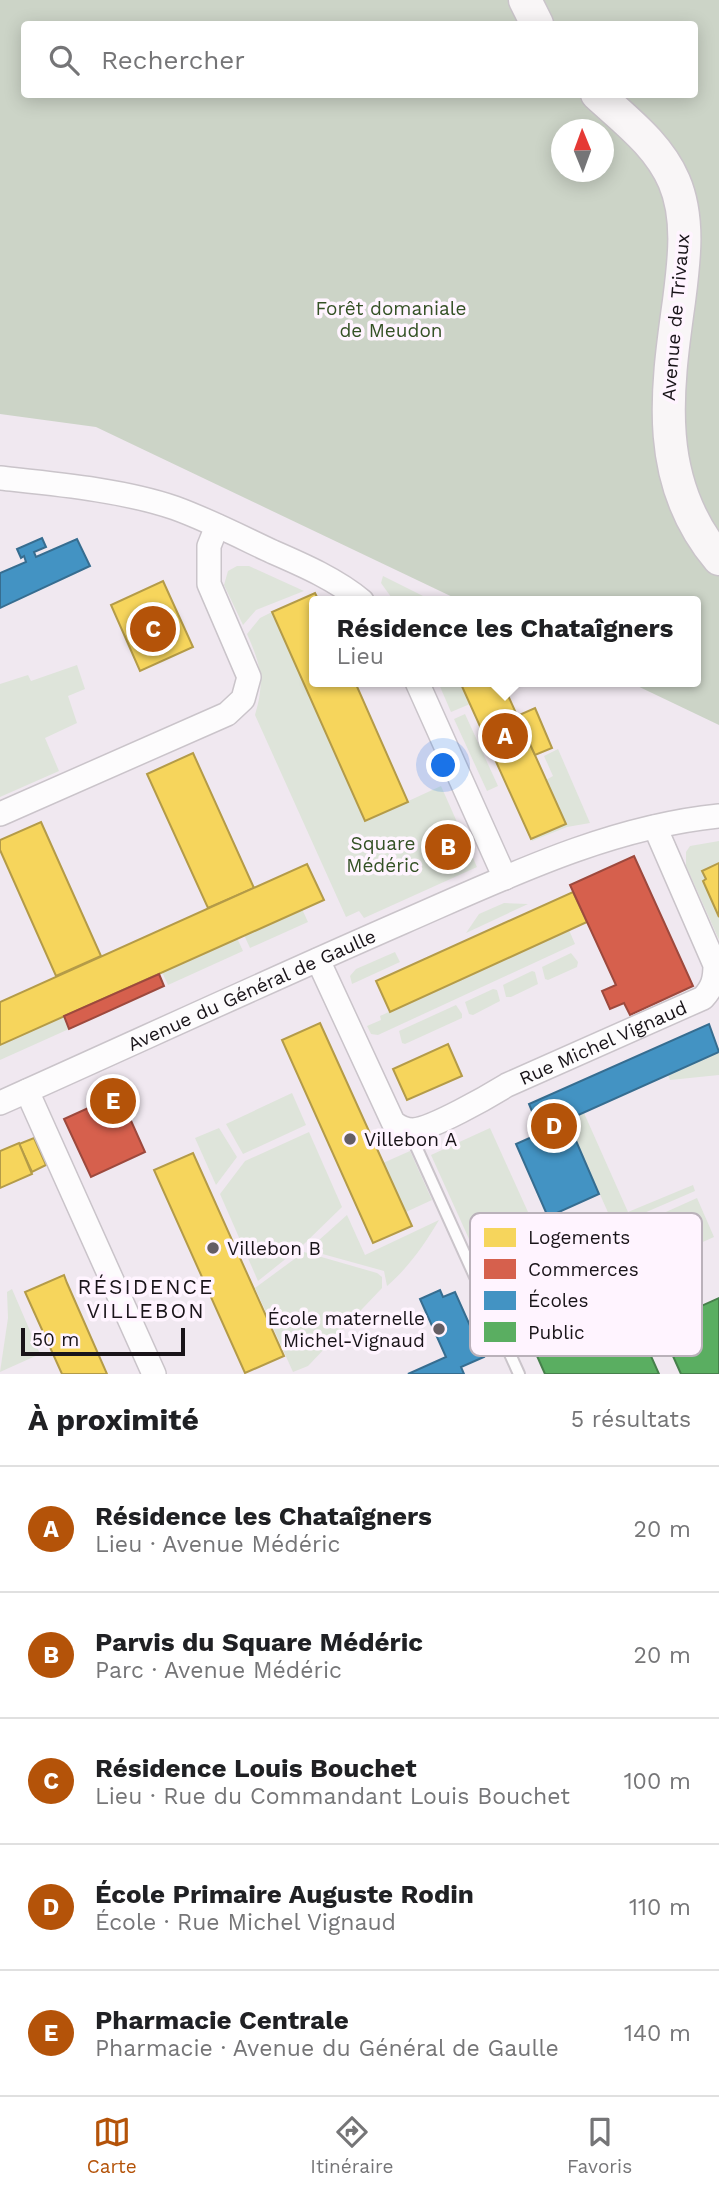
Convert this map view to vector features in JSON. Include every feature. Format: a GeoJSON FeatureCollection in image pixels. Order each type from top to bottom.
{"type":"FeatureCollection","features":[{"type":"Feature","properties":{"kind":"main road"},"geometry":{"type":"LineString","coordinates":[[524,0],[535,21]]}},
{"type":"Feature","properties":{"kind":"main road","name":"Avenue de Trivaux"},"geometry":{"type":"LineString","coordinates":[[601,98],[657,151],[675,182],[684,238],[668,375],[668,436],[683,499],[702,537],[719,559]]}},
{"type":"Feature","properties":{"kind":"street"},"geometry":{"type":"LineString","coordinates":[[0,478],[144,499],[175,508],[296,562],[356,596]]}},
{"type":"Feature","properties":{"kind":"street"},"geometry":{"type":"LineString","coordinates":[[0,814],[227,714],[243,699],[249,677],[209,584],[209,546],[217,526]]}},
{"type":"Feature","properties":{"kind":"street"},"geometry":{"type":"LineString","coordinates":[[418,687],[505,878]]}},
{"type":"Feature","properties":{"kind":"street","name":"Avenue du Général de Gaulle"},"geometry":{"type":"LineString","coordinates":[[0,1103],[505,878],[610,839],[684,820],[719,816]]}},
{"type":"Feature","properties":{"kind":"street","name":"Rue Michel Vignaud"},"geometry":{"type":"LineString","coordinates":[[409,1130],[416,1130],[483,1100],[506,1085],[703,998],[715,979],[715,965],[654,827]]}},
{"type":"Feature","properties":{"kind":"street"},"geometry":{"type":"LineString","coordinates":[[318,960],[393,1122],[409,1130]]}},
{"type":"Feature","properties":{"kind":"street"},"geometry":{"type":"LineString","coordinates":[[27,1091],[154,1374]]}},
{"type":"Feature","properties":{"kind":"lane"},"geometry":{"type":"LineString","coordinates":[[409,1130],[470,1265]]}},
{"type":"Feature","properties":{"kind":"lane"},"geometry":{"type":"LineString","coordinates":[[511,1356],[519,1374]]}},
{"type":"Feature","properties":{"kind":"green space","name":"Forêt domaniale de Meudon"},"geometry":{"type":"Polygon","coordinates":[[[0,0],[719,0],[719,725],[639,687],[701,687],[701,596],[451,596],[96,427],[0,414],[0,0]]]}},
{"type":"Feature","properties":{"kind":"green space"},"geometry":{"type":"Polygon","coordinates":[[[237,566],[249,566],[304,591],[256,610],[243,625],[224,585],[228,571],[237,566]]]}},
{"type":"Feature","properties":{"kind":"green space"},"geometry":{"type":"Polygon","coordinates":[[[383,576],[423,596],[390,596],[381,583],[383,576]]]}},
{"type":"Feature","properties":{"kind":"green space","name":"Square Médéric"},"geometry":{"type":"Polygon","coordinates":[[[272,612],[365,821],[441,786],[477,867],[364,918],[359,911],[346,917],[255,715],[261,683],[256,655],[247,634],[260,618],[272,612]]]}},
{"type":"Feature","properties":{"kind":"green space"},"geometry":{"type":"Polygon","coordinates":[[[77,665],[85,689],[68,696],[77,723],[45,738],[59,771],[0,797],[0,684],[28,675],[31,681],[77,665]]]}},
{"type":"Feature","properties":{"kind":"green space"},"geometry":{"type":"Polygon","coordinates":[[[440,687],[462,687],[470,704],[451,712],[440,687]]]}},
{"type":"Feature","properties":{"kind":"green space"},"geometry":{"type":"Polygon","coordinates":[[[465,714],[498,786],[487,791],[454,719],[465,714]]]}},
{"type":"Feature","properties":{"kind":"green space"},"geometry":{"type":"Polygon","coordinates":[[[558,749],[590,823],[567,827],[532,841],[531,839],[566,824],[546,780],[553,776],[544,756],[558,749]]]}},
{"type":"Feature","properties":{"kind":"green space"},"geometry":{"type":"Polygon","coordinates":[[[719,841],[719,863],[702,871],[706,879],[703,881],[719,917],[719,940],[686,866],[686,852],[690,846],[719,841]]]}},
{"type":"Feature","properties":{"kind":"green space"},"geometry":{"type":"Polygon","coordinates":[[[504,903],[528,904],[466,933],[479,914],[504,903]]]}},
{"type":"Feature","properties":{"kind":"green space"},"geometry":{"type":"Polygon","coordinates":[[[302,909],[308,922],[250,948],[244,935],[302,909]]]}},
{"type":"Feature","properties":{"kind":"green space"},"geometry":{"type":"Polygon","coordinates":[[[569,930],[575,944],[378,1035],[371,1034],[367,1026],[381,1020],[380,1016],[569,930]]]}},
{"type":"Feature","properties":{"kind":"green space"},"geometry":{"type":"Polygon","coordinates":[[[237,938],[243,951],[168,985],[162,972],[237,938]]]}},
{"type":"Feature","properties":{"kind":"green space"},"geometry":{"type":"Polygon","coordinates":[[[395,952],[400,962],[352,984],[350,976],[356,969],[395,952]]]}},
{"type":"Feature","properties":{"kind":"green space"},"geometry":{"type":"Polygon","coordinates":[[[571,953],[578,962],[577,967],[545,979],[542,967],[571,953]]]}},
{"type":"Feature","properties":{"kind":"green space"},"geometry":{"type":"Polygon","coordinates":[[[535,972],[538,984],[506,997],[503,985],[535,972]]]}},
{"type":"Feature","properties":{"kind":"green space"},"geometry":{"type":"Polygon","coordinates":[[[493,989],[497,990],[500,1001],[473,1015],[469,1014],[465,1002],[493,989]]]}},
{"type":"Feature","properties":{"kind":"green space"},"geometry":{"type":"Polygon","coordinates":[[[456,1005],[462,1018],[402,1043],[399,1031],[456,1005]]]}},
{"type":"Feature","properties":{"kind":"green space"},"geometry":{"type":"Polygon","coordinates":[[[64,1016],[69,1029],[0,1060],[0,1045],[64,1016]]]}},
{"type":"Feature","properties":{"kind":"green space"},"geometry":{"type":"Polygon","coordinates":[[[719,1052],[719,1075],[670,1080],[668,1075],[719,1052]]]}},
{"type":"Feature","properties":{"kind":"green space"},"geometry":{"type":"Polygon","coordinates":[[[292,1093],[306,1125],[243,1154],[226,1124],[292,1093]]]}},
{"type":"Feature","properties":{"kind":"green space"},"geometry":{"type":"Polygon","coordinates":[[[584,1113],[628,1212],[693,1185],[695,1191],[644,1213],[608,1213],[567,1120],[584,1113]]]}},
{"type":"Feature","properties":{"kind":"green space"},"geometry":{"type":"Polygon","coordinates":[[[219,1128],[237,1157],[216,1185],[195,1138],[219,1128]]]}},
{"type":"Feature","properties":{"kind":"green space"},"geometry":{"type":"Polygon","coordinates":[[[490,1128],[528,1213],[470,1213],[470,1241],[431,1155],[490,1128]]]}},
{"type":"Feature","properties":{"kind":"green space"},"geometry":{"type":"Polygon","coordinates":[[[309,1132],[342,1207],[303,1245],[258,1281],[220,1194],[245,1161],[309,1132]]]}},
{"type":"Feature","properties":{"kind":"green space"},"geometry":{"type":"Polygon","coordinates":[[[410,1151],[432,1200],[406,1212],[383,1163],[410,1151]]]}},
{"type":"Feature","properties":{"kind":"green space"},"geometry":{"type":"Polygon","coordinates":[[[697,1198],[714,1237],[702,1242],[702,1213],[664,1213],[697,1198]]]}},
{"type":"Feature","properties":{"kind":"green space"},"geometry":{"type":"Polygon","coordinates":[[[347,1215],[365,1255],[439,1220],[416,1255],[387,1286],[384,1271],[308,1250],[347,1215]]]}},
{"type":"Feature","properties":{"kind":"green space"},"geometry":{"type":"Polygon","coordinates":[[[304,1252],[377,1273],[382,1277],[382,1288],[308,1366],[293,1372],[255,1288],[304,1252]]]}},
{"type":"Feature","properties":{"kind":"green space"},"geometry":{"type":"Polygon","coordinates":[[[12,1289],[40,1354],[0,1372],[8,1318],[7,1292],[12,1289]]]}},
{"type":"Feature","properties":{"kind":"building: Logements"},"geometry":{"type":"Polygon","coordinates":[[[163,581],[193,647],[140,671],[111,605],[163,581]]]}},
{"type":"Feature","properties":{"kind":"building: Logements"},"geometry":{"type":"Polygon","coordinates":[[[315,593],[316,596],[309,596],[309,687],[357,687],[408,802],[365,821],[272,612],[315,593]]]}},
{"type":"Feature","properties":{"kind":"building: Logements"},"geometry":{"type":"Polygon","coordinates":[[[462,687],[504,687],[566,824],[531,839],[462,687]]]}},
{"type":"Feature","properties":{"kind":"building: Logements"},"geometry":{"type":"Polygon","coordinates":[[[535,708],[552,748],[535,755],[517,716],[535,708]]]}},
{"type":"Feature","properties":{"kind":"building: Logements"},"geometry":{"type":"Polygon","coordinates":[[[193,753],[254,888],[208,908],[147,774],[193,753]]]}},
{"type":"Feature","properties":{"kind":"building: Logements"},"geometry":{"type":"Polygon","coordinates":[[[41,822],[101,956],[56,976],[0,850],[0,840],[41,822]]]}},
{"type":"Feature","properties":{"kind":"building: Logements"},"geometry":{"type":"Polygon","coordinates":[[[719,863],[719,917],[703,881],[706,879],[702,871],[719,863]]]}},
{"type":"Feature","properties":{"kind":"building: Logements"},"geometry":{"type":"Polygon","coordinates":[[[307,864],[324,900],[0,1045],[0,1002],[307,864]]]}},
{"type":"Feature","properties":{"kind":"building: Logements"},"geometry":{"type":"Polygon","coordinates":[[[573,892],[587,922],[390,1012],[376,981],[573,892]]]}},
{"type":"Feature","properties":{"kind":"building: Logements","name":"Villebon A"},"geometry":{"type":"Polygon","coordinates":[[[320,1023],[412,1226],[373,1243],[282,1040],[320,1023]]]}},
{"type":"Feature","properties":{"kind":"building: Logements"},"geometry":{"type":"Polygon","coordinates":[[[448,1044],[462,1076],[407,1100],[393,1069],[448,1044]]]}},
{"type":"Feature","properties":{"kind":"building: Logements"},"geometry":{"type":"Polygon","coordinates":[[[34,1138],[46,1165],[32,1172],[19,1144],[34,1138]]]}},
{"type":"Feature","properties":{"kind":"building: Logements"},"geometry":{"type":"Polygon","coordinates":[[[19,1143],[32,1174],[0,1188],[0,1151],[19,1143]]]}},
{"type":"Feature","properties":{"kind":"building: Logements","name":"Villebon B"},"geometry":{"type":"Polygon","coordinates":[[[193,1153],[284,1356],[245,1373],[154,1170],[193,1153]]]}},
{"type":"Feature","properties":{"kind":"building: Logements"},"geometry":{"type":"Polygon","coordinates":[[[64,1275],[107,1374],[62,1374],[25,1292],[64,1275]]]}},
{"type":"Feature","properties":{"kind":"building: Commerces"},"geometry":{"type":"Polygon","coordinates":[[[634,856],[693,986],[630,1015],[624,1003],[610,1009],[602,991],[616,985],[570,885],[634,856]]]}},
{"type":"Feature","properties":{"kind":"building: Commerces"},"geometry":{"type":"Polygon","coordinates":[[[159,974],[164,986],[69,1029],[64,1016],[159,974]]]}},
{"type":"Feature","properties":{"kind":"building: Commerces"},"geometry":{"type":"Polygon","coordinates":[[[119,1094],[145,1152],[91,1177],[64,1119],[119,1094]]]}},
{"type":"Feature","properties":{"kind":"building: Écoles"},"geometry":{"type":"Polygon","coordinates":[[[42,538],[46,547],[34,552],[36,557],[77,539],[90,566],[0,608],[0,573],[26,562],[17,549],[42,538]]]}},
{"type":"Feature","properties":{"kind":"building: Écoles"},"geometry":{"type":"Polygon","coordinates":[[[709,1024],[719,1052],[567,1120],[599,1194],[557,1213],[546,1213],[516,1144],[541,1133],[529,1104],[709,1024]]]}},
{"type":"Feature","properties":{"kind":"building: Écoles"},"geometry":{"type":"Polygon","coordinates":[[[440,1290],[443,1297],[455,1292],[470,1326],[470,1356],[484,1357],[461,1367],[464,1374],[408,1374],[446,1357],[420,1299],[440,1290]]]}},
{"type":"Feature","properties":{"kind":"building: Public"},"geometry":{"type":"Polygon","coordinates":[[[719,1298],[719,1374],[681,1374],[673,1356],[702,1356],[702,1306],[719,1298]]]}},
{"type":"Feature","properties":{"kind":"building: Public"},"geometry":{"type":"Polygon","coordinates":[[[537,1356],[651,1356],[659,1374],[545,1374],[537,1356]]]}},
{"type":"Feature","properties":{"kind":"place","name":"Résidence Louis Bouchet"},"geometry":{"type":"Point","coordinates":[153,629]}},
{"type":"Feature","properties":{"kind":"place","name":"Résidence les Chataîgners"},"geometry":{"type":"Point","coordinates":[505,736]}},
{"type":"Feature","properties":{"kind":"place","name":"Parvis du Square Médéric"},"geometry":{"type":"Point","coordinates":[448,847]}},
{"type":"Feature","properties":{"kind":"place","name":"Pharmacie Centrale"},"geometry":{"type":"Point","coordinates":[113,1101]}},
{"type":"Feature","properties":{"kind":"place","name":"École Primaire Auguste Rodin"},"geometry":{"type":"Point","coordinates":[554,1126]}},
{"type":"Feature","properties":{"kind":"place","name":"Villebon A"},"geometry":{"type":"Point","coordinates":[350,1139]}},
{"type":"Feature","properties":{"kind":"place","name":"Villebon B"},"geometry":{"type":"Point","coordinates":[213,1248]}},
{"type":"Feature","properties":{"kind":"place","name":"École maternelle Michel-Vignaud"},"geometry":{"type":"Point","coordinates":[439,1329]}},
{"type":"Feature","properties":{"kind":"district","name":"RÉSIDENCE VILLEBON"},"geometry":{"type":"Point","coordinates":[146,1299]}}]}
